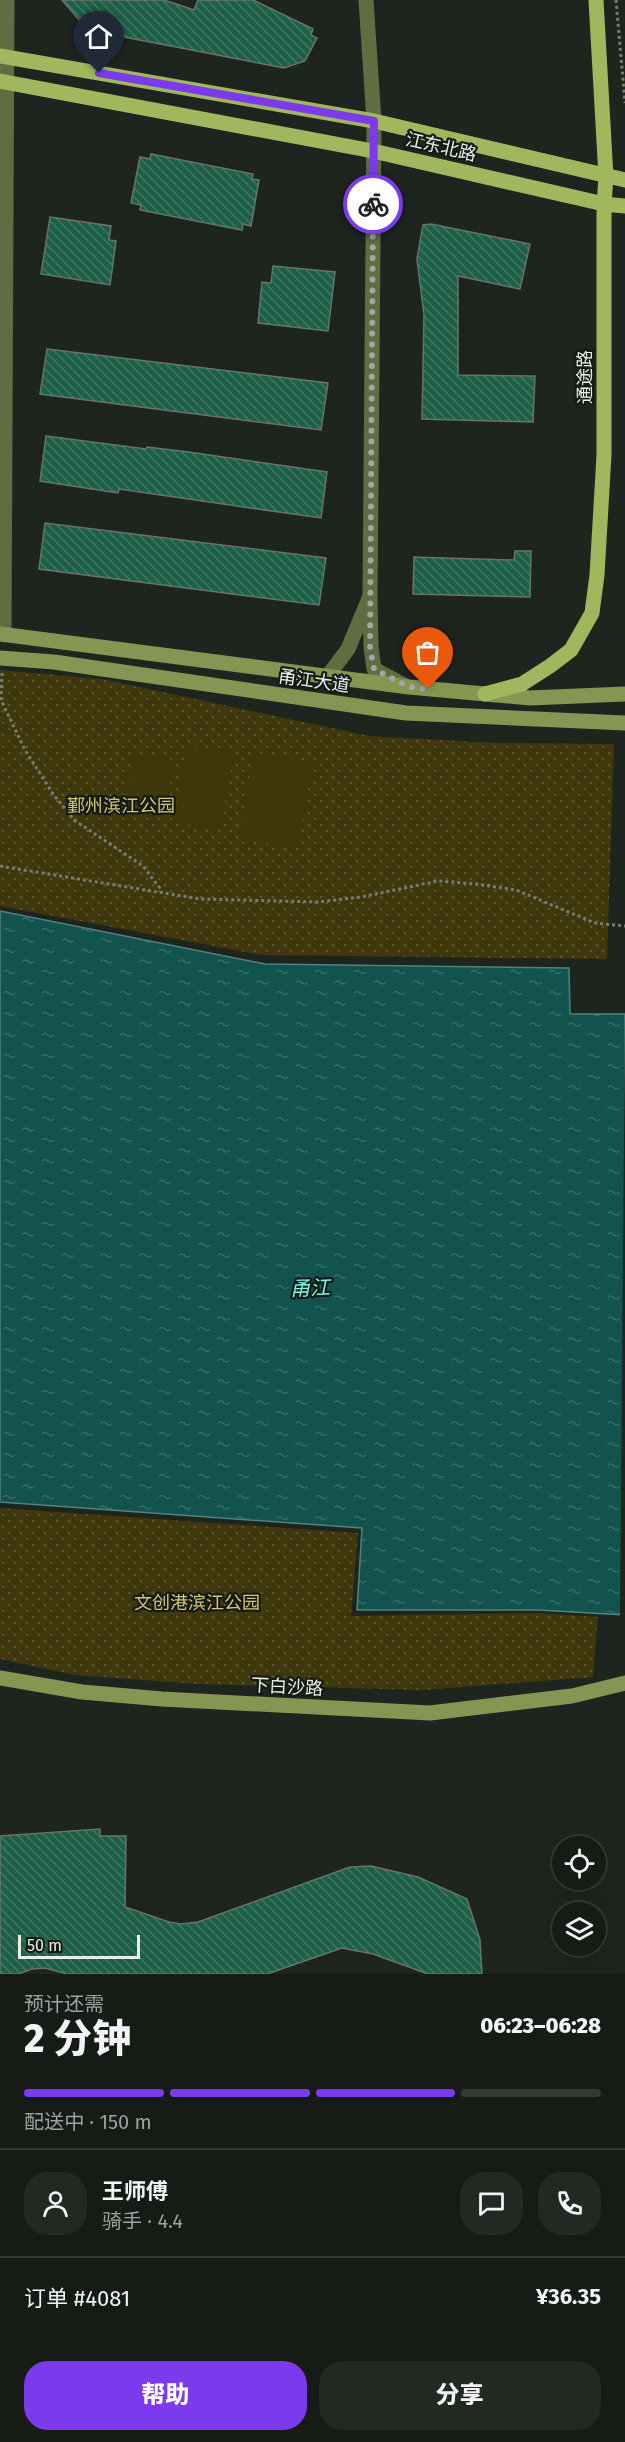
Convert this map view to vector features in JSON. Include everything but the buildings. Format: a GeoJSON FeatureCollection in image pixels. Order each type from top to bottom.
{"type":"FeatureCollection","features":[{"type":"Feature","properties":{"kind":"main road","name":"通途路"},"geometry":{"type":"LineString","coordinates":[[485,694],[522,684],[550,666],[571,650],[592,613],[597,575],[604,454],[604,204],[606,177],[596,0]]}},
{"type":"Feature","properties":{"kind":"main road","name":"江东北路"},"geometry":{"type":"LineString","coordinates":[[3,56],[374,121],[625,180]]}},
{"type":"Feature","properties":{"kind":"main road","name":"江东北路"},"geometry":{"type":"LineString","coordinates":[[3,82],[373,152],[604,204],[625,206]]}},
{"type":"Feature","properties":{"kind":"main road","name":"甬江大道"},"geometry":{"type":"LineString","coordinates":[[2,634],[409,687],[530,698],[625,694]]}},
{"type":"Feature","properties":{"kind":"main road","name":"甬江大道"},"geometry":{"type":"LineString","coordinates":[[1,658],[54,662],[406,713],[625,723]]}},
{"type":"Feature","properties":{"kind":"main road","name":"下白沙路"},"geometry":{"type":"LineString","coordinates":[[0,1678],[82,1692],[162,1699],[430,1713],[572,1696],[625,1683]]}},
{"type":"Feature","properties":{"kind":"street"},"geometry":{"type":"LineString","coordinates":[[2,634],[3,56],[7,0]]}},
{"type":"Feature","properties":{"kind":"street"},"geometry":{"type":"LineString","coordinates":[[366,0],[374,121],[370,647],[374,669],[409,687]]}},
{"type":"Feature","properties":{"kind":"street"},"geometry":{"type":"LineString","coordinates":[[327,677],[348,649],[369,596]]}},
{"type":"Feature","properties":{"kind":"path"},"geometry":{"type":"LineString","coordinates":[[616,0],[625,103]]}},
{"type":"Feature","properties":{"kind":"path"},"geometry":{"type":"LineString","coordinates":[[1,658],[1,699],[25,750],[53,794],[74,820],[143,866],[163,892]]}},
{"type":"Feature","properties":{"kind":"path"},"geometry":{"type":"LineString","coordinates":[[0,866],[200,898],[318,902],[361,897],[438,881],[516,890],[595,923],[625,926]]}},
{"type":"Feature","properties":{"kind":"green space","name":"鄞州滨江公园"},"geometry":{"type":"Polygon","coordinates":[[[0,670],[102,679],[369,736],[496,743],[614,744],[607,959],[262,955],[0,906],[0,670]]]}},
{"type":"Feature","properties":{"kind":"green space"},"geometry":{"type":"Polygon","coordinates":[[[186,745],[234,753],[220,830],[173,822],[186,745]]]}},
{"type":"Feature","properties":{"kind":"green space"},"geometry":{"type":"Polygon","coordinates":[[[254,752],[313,762],[298,848],[239,838],[254,752]]]}},
{"type":"Feature","properties":{"kind":"green space"},"geometry":{"type":"Polygon","coordinates":[[[133,753],[174,760],[167,802],[125,795],[133,753]]]}},
{"type":"Feature","properties":{"kind":"green space","name":"文创港滨江公园"},"geometry":{"type":"Polygon","coordinates":[[[0,1508],[358,1533],[351,1616],[538,1613],[598,1617],[593,1677],[423,1690],[197,1684],[75,1675],[0,1659],[0,1508]]]}},
{"type":"Feature","properties":{"kind":"water","name":"甬江"},"geometry":{"type":"Polygon","coordinates":[[[0,911],[265,964],[569,968],[570,1014],[625,1014],[625,1615],[539,1610],[357,1610],[362,1528],[0,1502],[0,911]]]}},
{"type":"Feature","properties":{"kind":"pier"},"geometry":{"type":"Polygon","coordinates":[[[625,1016],[625,1618],[620,1618],[625,1016]]]}},
{"type":"Feature","properties":{"kind":"way so far"},"geometry":{"type":"LineString","coordinates":[[373,204],[370,647],[374,669],[409,687],[428,689]]}},
{"type":"Feature","properties":{"kind":"route"},"geometry":{"type":"LineString","coordinates":[[99,73],[374,121],[373,204]]}}]}
